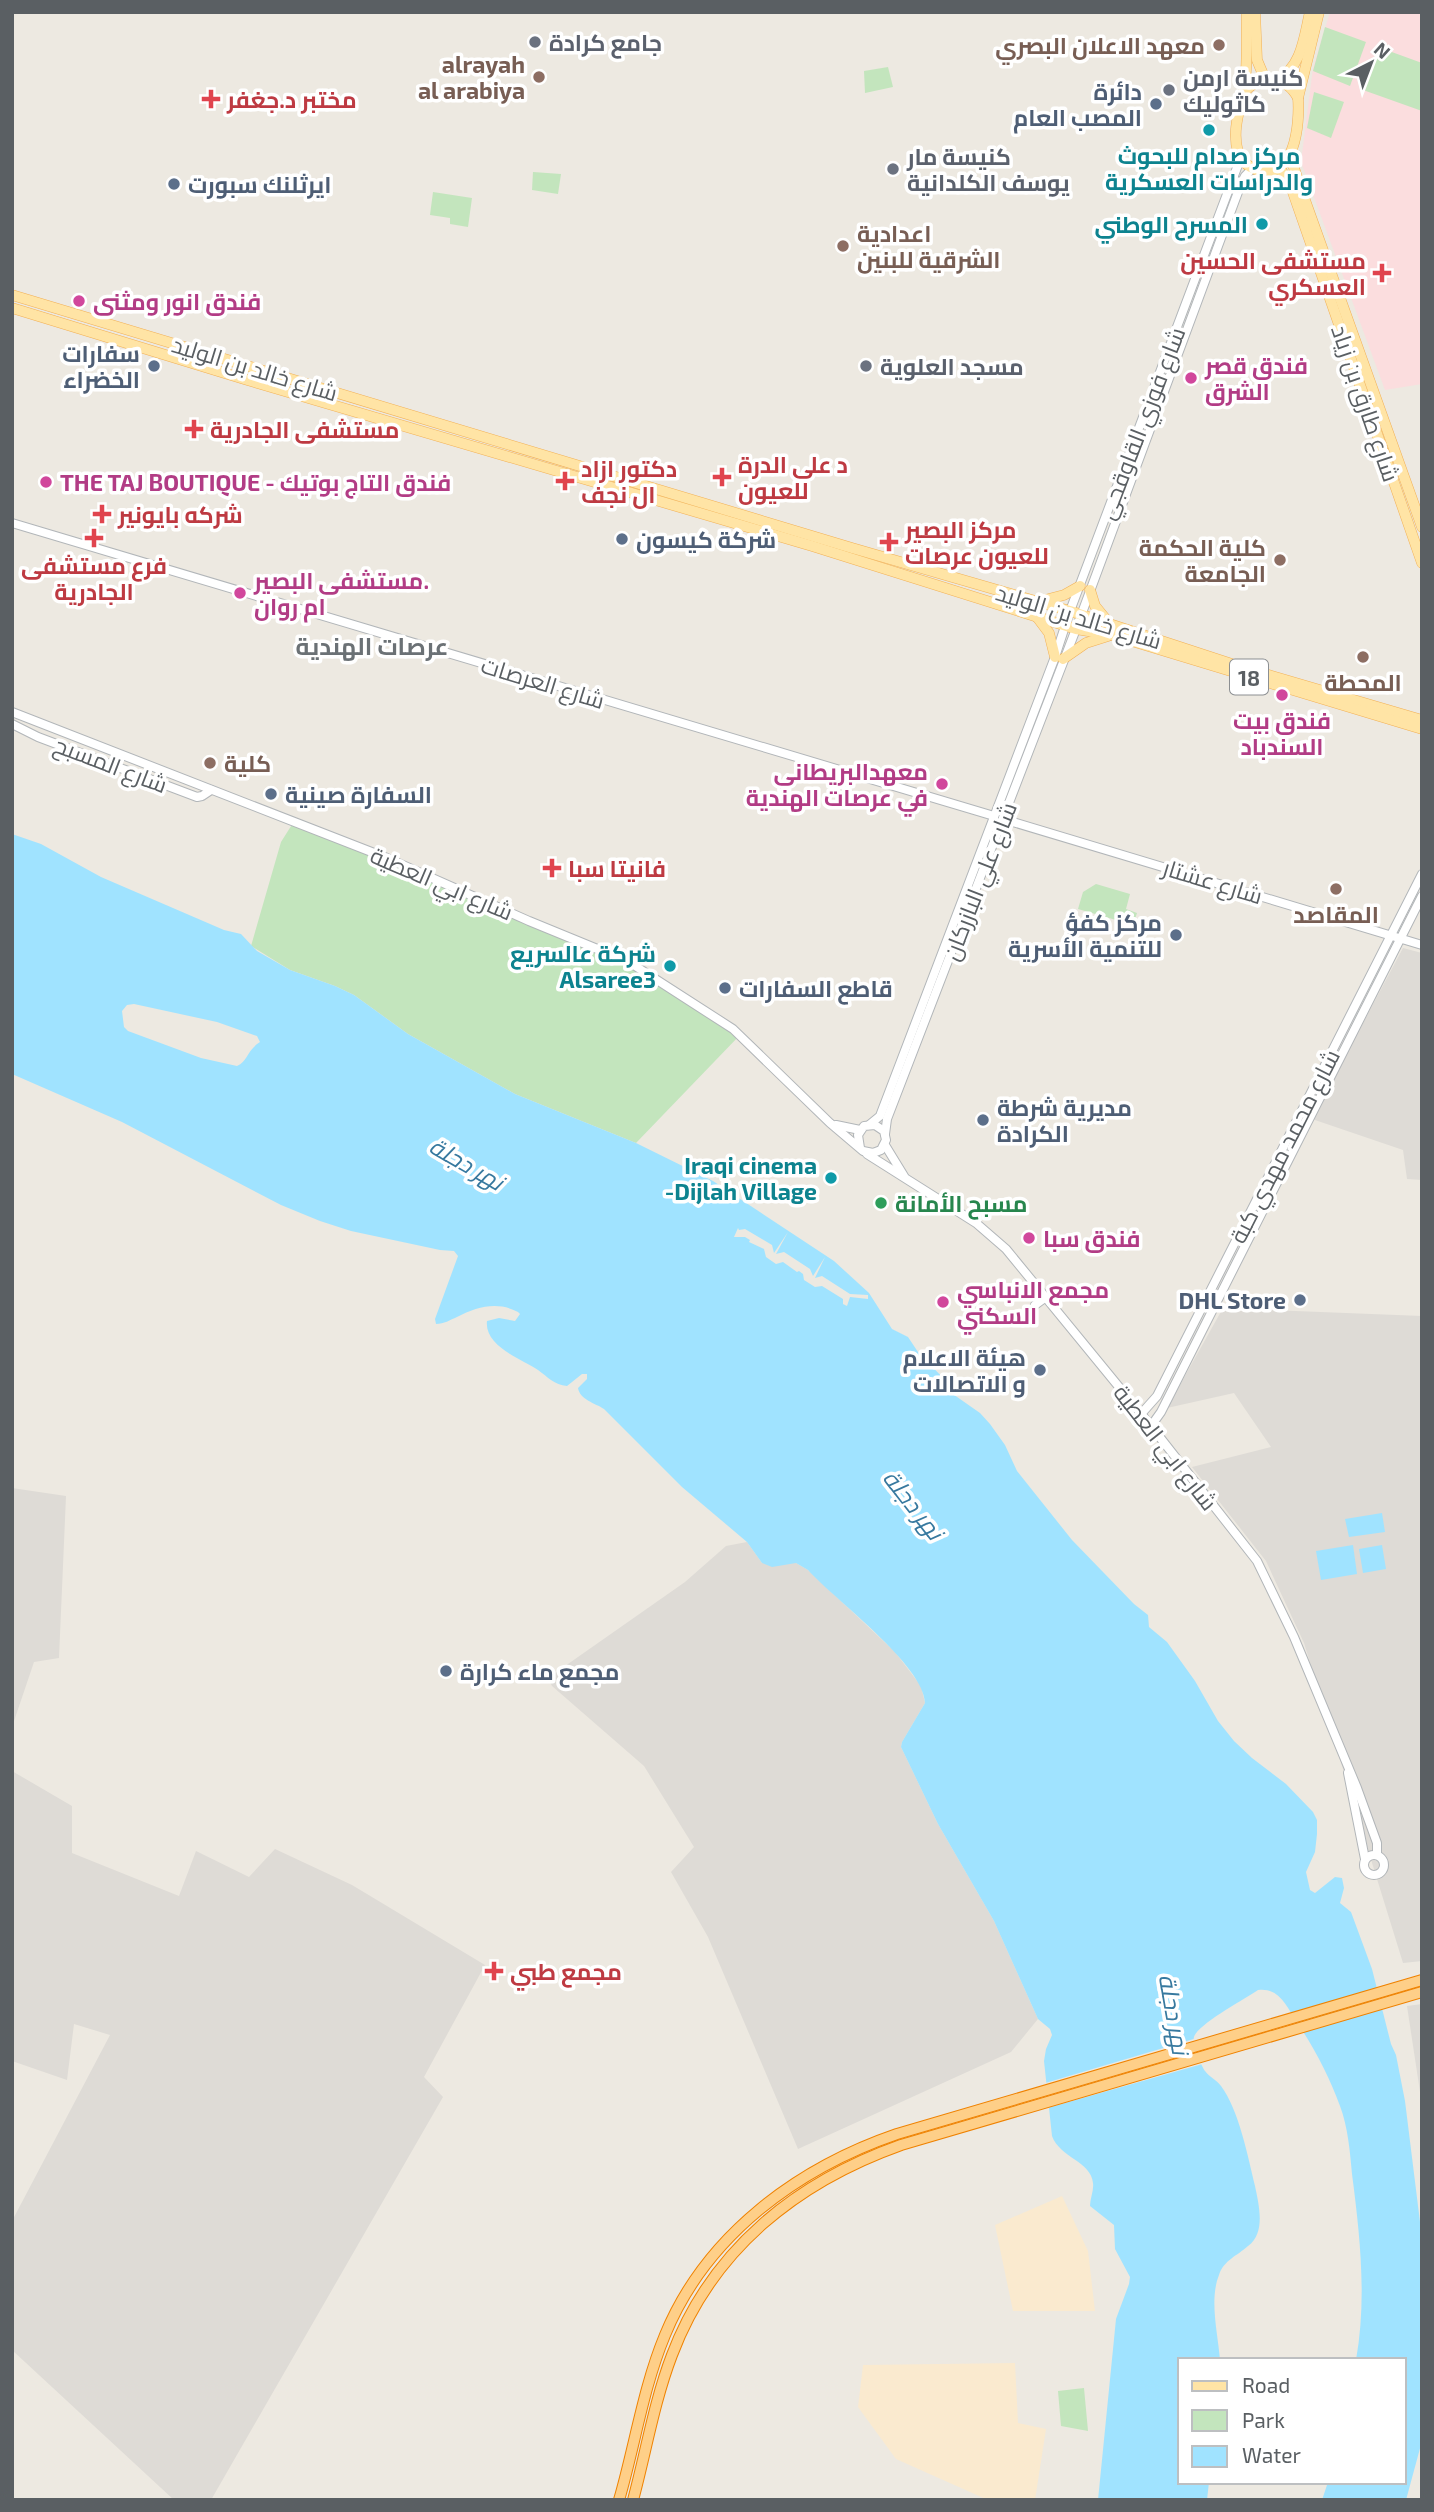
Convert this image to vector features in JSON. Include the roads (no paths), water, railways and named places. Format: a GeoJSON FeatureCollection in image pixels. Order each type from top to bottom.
{"type":"FeatureCollection","features":[{"type":"Feature","properties":{"kind":"highway"},"geometry":{"type":"LineString","coordinates":[[633,2500],[667,2367],[694,2307],[711,2280],[736,2250],[805,2183],[845,2154],[897,2134],[1422,1980]]}},
{"type":"Feature","properties":{"kind":"highway"},"geometry":{"type":"LineString","coordinates":[[619,2500],[652,2371],[665,2334],[707,2264],[733,2235],[769,2202],[805,2183],[901,2144],[1422,1992]]}},
{"type":"Feature","properties":{"kind":"main road"},"geometry":{"type":"LineString","coordinates":[[1247,12],[1245,80],[1237,135],[1241,157],[1253,168],[1265,171],[1278,168],[1292,151],[1297,127],[1298,98],[1319,12]]}},
{"type":"Feature","properties":{"kind":"main road"},"geometry":{"type":"LineString","coordinates":[[1255,12],[1256,60],[1265,79]]}},
{"type":"Feature","properties":{"kind":"main road"},"geometry":{"type":"LineString","coordinates":[[1277,80],[1293,69],[1298,59],[1310,12]]}},
{"type":"Feature","properties":{"kind":"main road"},"geometry":{"type":"LineString","coordinates":[[1243,94],[1252,84],[1265,79],[1277,80],[1292,88],[1298,98]]}},
{"type":"Feature","properties":{"kind":"main road","name":"شارع طارق بن زياد"},"geometry":{"type":"LineString","coordinates":[[1292,151],[1297,177],[1422,527]]}},
{"type":"Feature","properties":{"kind":"main road","name":"شارع طارق بن زياد"},"geometry":{"type":"LineString","coordinates":[[1278,168],[1288,178],[1422,563]]}},
{"type":"Feature","properties":{"kind":"main road","name":"شارع خالد بن الوليد"},"geometry":{"type":"LineString","coordinates":[[12,295],[1038,602],[1068,619]]}},
{"type":"Feature","properties":{"kind":"main road","name":"شارع خالد بن الوليد"},"geometry":{"type":"LineString","coordinates":[[12,308],[1034,614],[1068,619]]}},
{"type":"Feature","properties":{"kind":"main road"},"geometry":{"type":"LineString","coordinates":[[1038,602],[1085,588],[1099,614],[1113,631]]}},
{"type":"Feature","properties":{"kind":"main road"},"geometry":{"type":"LineString","coordinates":[[1034,614],[1049,633],[1059,658],[1113,631]]}},
{"type":"Feature","properties":{"kind":"main road"},"geometry":{"type":"LineString","coordinates":[[1068,619],[1113,631]]}},
{"type":"Feature","properties":{"kind":"main road","name":"شارع خالد بن الوليد"},"geometry":{"type":"LineString","coordinates":[[1113,631],[1422,720]]}},
{"type":"Feature","properties":{"kind":"main road","name":"شارع خالد بن الوليد"},"geometry":{"type":"LineString","coordinates":[[1113,631],[1422,729]]}},
{"type":"Feature","properties":{"kind":"street","name":"شارع فوزي القاوقجي"},"geometry":{"type":"LineString","coordinates":[[1078,622],[1085,588],[1241,157]]}},
{"type":"Feature","properties":{"kind":"street","name":"شارع فوزي القاوقجي"},"geometry":{"type":"LineString","coordinates":[[1068,619],[1085,588],[1241,184],[1253,168]]}},
{"type":"Feature","properties":{"kind":"street","name":"شارع العرصات"},"geometry":{"type":"LineString","coordinates":[[12,523],[994,816]]}},
{"type":"Feature","properties":{"kind":"street","name":"شارع علي البازركان"},"geometry":{"type":"LineString","coordinates":[[885,1134],[886,1123],[1003,819],[1059,658],[1068,619]]}},
{"type":"Feature","properties":{"kind":"street","name":"شارع علي البازركان"},"geometry":{"type":"LineString","coordinates":[[869,1125],[880,1116],[994,816],[1059,658],[1078,622]]}},
{"type":"Feature","properties":{"kind":"street","name":"شارع ابي العطية"},"geometry":{"type":"LineString","coordinates":[[12,712],[387,858],[629,962],[733,1029],[830,1123],[862,1150],[976,1223],[1006,1249],[1046,1297],[1257,1561],[1294,1637],[1374,1835],[1377,1855]]}},
{"type":"Feature","properties":{"kind":"street","name":"شارع المسبح"},"geometry":{"type":"LineString","coordinates":[[12,724],[38,737],[197,797],[211,790]]}},
{"type":"Feature","properties":{"kind":"street","name":"شارع عشتار"},"geometry":{"type":"LineString","coordinates":[[1003,819],[1422,945]]}},
{"type":"Feature","properties":{"kind":"street","name":"شارع محمد مهدي كبة"},"geometry":{"type":"LineString","coordinates":[[1141,1414],[1157,1396],[1256,1200],[1352,1022],[1396,936],[1422,874]]}},
{"type":"Feature","properties":{"kind":"street","name":"شارع محمد مهدي كبة"},"geometry":{"type":"LineString","coordinates":[[1396,936],[1422,896]]}},
{"type":"Feature","properties":{"kind":"street","name":"شارع محمد مهدي كبة"},"geometry":{"type":"LineString","coordinates":[[1151,1426],[1161,1412],[1264,1207],[1352,1022]]}},
{"type":"Feature","properties":{"kind":"street"},"geometry":{"type":"LineString","coordinates":[[830,1123],[860,1130],[869,1125],[880,1127],[885,1134],[884,1145],[876,1153],[862,1150],[857,1139],[860,1130]]}},
{"type":"Feature","properties":{"kind":"street","name":"شارع ابي العطية"},"geometry":{"type":"LineString","coordinates":[[884,1145],[895,1165],[911,1183]]}},
{"type":"Feature","properties":{"kind":"street"},"geometry":{"type":"LineString","coordinates":[[1256,1200],[1264,1207]]}},
{"type":"Feature","properties":{"kind":"street"},"geometry":{"type":"LineString","coordinates":[[1035,1305],[1046,1297]]}},
{"type":"Feature","properties":{"kind":"street","name":"شارع ابي العطية"},"geometry":{"type":"LineString","coordinates":[[1347,1767],[1365,1859]]}},
{"type":"Feature","properties":{"kind":"street"},"geometry":{"type":"LineString","coordinates":[[1377,1855],[1384,1864],[1383,1870],[1378,1874],[1367,1873],[1365,1859],[1377,1855]]}},
{"type":"Feature","properties":{"kind":"water","name":"نهر دجلة"},"geometry":{"type":"Polygon","coordinates":[[[12,834],[41,844],[101,877],[224,930],[241,934],[257,951],[290,970],[354,995],[408,1034],[515,1094],[636,1143],[713,1181],[834,1261],[869,1293],[892,1329],[908,1337],[918,1352],[947,1382],[950,1392],[980,1413],[990,1424],[1005,1445],[1017,1471],[1072,1540],[1148,1615],[1149,1627],[1167,1642],[1234,1741],[1286,1784],[1313,1812],[1317,1820],[1315,1852],[1306,1872],[1310,1890],[1315,1893],[1335,1877],[1342,1878],[1344,1888],[1340,1903],[1351,1912],[1372,1969],[1396,2055],[1405,2101],[1422,2238],[1422,2441],[1406,2500],[1322,2500],[1327,2484],[1406,2484],[1406,2358],[1356,2358],[1362,2290],[1358,2220],[1347,2131],[1326,2073],[1282,1999],[1272,1992],[1258,1990],[1204,2025],[1194,2037],[1203,2068],[1221,2086],[1238,2121],[1255,2186],[1260,2218],[1254,2240],[1224,2266],[1216,2285],[1214,2306],[1220,2358],[1178,2358],[1178,2484],[1209,2484],[1207,2500],[1098,2500],[1116,2319],[1130,2277],[1115,2249],[1114,2225],[1090,2206],[1093,2186],[1091,2176],[1087,2169],[1062,2150],[1052,2136],[1044,2061],[1052,2035],[1050,2029],[1038,2019],[994,1921],[938,1824],[901,1747],[925,1703],[921,1688],[910,1670],[895,1652],[808,1570],[796,1563],[772,1567],[762,1563],[747,1542],[682,1487],[604,1409],[588,1401],[579,1392],[578,1388],[587,1379],[587,1374],[582,1374],[567,1386],[558,1384],[497,1345],[491,1338],[487,1321],[499,1318],[515,1321],[520,1314],[518,1312],[502,1307],[487,1307],[436,1324],[435,1319],[458,1256],[454,1251],[351,1231],[320,1221],[281,1205],[122,1122],[12,1074],[12,834]],[[134,1004],[127,1005],[122,1011],[124,1027],[128,1031],[201,1058],[237,1066],[260,1042],[257,1036],[217,1022],[134,1004]]]}},
{"type":"Feature","properties":{"kind":"water"},"geometry":{"type":"Polygon","coordinates":[[[1382,1513],[1385,1532],[1349,1537],[1345,1519],[1382,1513]]]}},
{"type":"Feature","properties":{"kind":"water"},"geometry":{"type":"Polygon","coordinates":[[[1353,1545],[1357,1574],[1321,1580],[1316,1551],[1353,1545]]]}},
{"type":"Feature","properties":{"kind":"water"},"geometry":{"type":"Polygon","coordinates":[[[1382,1545],[1386,1569],[1363,1573],[1359,1549],[1382,1545]]]}},
{"type":"Feature","properties":{"kind":"place","name":"جامع كرادة"},"geometry":{"type":"Point","coordinates":[535,42]}},
{"type":"Feature","properties":{"kind":"place","name":"معهد الاعلان البصري"},"geometry":{"type":"Point","coordinates":[1219,45]}},
{"type":"Feature","properties":{"kind":"place","name":"alrayah al arabiya"},"geometry":{"type":"Point","coordinates":[539,77]}},
{"type":"Feature","properties":{"kind":"place","name":"كنيسة ارمن كاثوليك"},"geometry":{"type":"Point","coordinates":[1169,90]}},
{"type":"Feature","properties":{"kind":"place","name":"مختبر د.جغفر"},"geometry":{"type":"Point","coordinates":[211,99]}},
{"type":"Feature","properties":{"kind":"place","name":"دائرة المصب العام"},"geometry":{"type":"Point","coordinates":[1156,104]}},
{"type":"Feature","properties":{"kind":"place","name":"مركز صدام للبحوث والدراسات العسكرية"},"geometry":{"type":"Point","coordinates":[1209,130]}},
{"type":"Feature","properties":{"kind":"place","name":"كنيسة مار يوسف الكلدانية"},"geometry":{"type":"Point","coordinates":[893,169]}},
{"type":"Feature","properties":{"kind":"place","name":"ايرثلنك سبورت"},"geometry":{"type":"Point","coordinates":[174,184]}},
{"type":"Feature","properties":{"kind":"place","name":"المسرح الوطني"},"geometry":{"type":"Point","coordinates":[1262,224]}},
{"type":"Feature","properties":{"kind":"place","name":"اعدادية الشرقية للبنين"},"geometry":{"type":"Point","coordinates":[843,246]}},
{"type":"Feature","properties":{"kind":"place","name":"مستشفى الحسين العسكري"},"geometry":{"type":"Point","coordinates":[1382,273]}},
{"type":"Feature","properties":{"kind":"place","name":"فندق انور ومثنى"},"geometry":{"type":"Point","coordinates":[79,301]}},
{"type":"Feature","properties":{"kind":"place","name":"سفارات الخضراء"},"geometry":{"type":"Point","coordinates":[154,366]}},
{"type":"Feature","properties":{"kind":"place","name":"مسجد العلوية"},"geometry":{"type":"Point","coordinates":[866,366]}},
{"type":"Feature","properties":{"kind":"place","name":"فندق قصر الشرق"},"geometry":{"type":"Point","coordinates":[1191,378]}},
{"type":"Feature","properties":{"kind":"place","name":"مستشفى الجادرية"},"geometry":{"type":"Point","coordinates":[194,429]}},
{"type":"Feature","properties":{"kind":"place","name":"د علي الدرة للعيون"},"geometry":{"type":"Point","coordinates":[722,477]}},
{"type":"Feature","properties":{"kind":"place","name":"دكتور ازاد ال نجف"},"geometry":{"type":"Point","coordinates":[565,481]}},
{"type":"Feature","properties":{"kind":"place","name":"THE TAJ BOUTIQUE - فندق التاج بوتيك"},"geometry":{"type":"Point","coordinates":[46,482]}},
{"type":"Feature","properties":{"kind":"place","name":"شركه بايونير"},"geometry":{"type":"Point","coordinates":[102,514]}},
{"type":"Feature","properties":{"kind":"place","name":"فرع مستشفى الجادرية"},"geometry":{"type":"Point","coordinates":[94,538]}},
{"type":"Feature","properties":{"kind":"place","name":"شركة كيسون"},"geometry":{"type":"Point","coordinates":[622,539]}},
{"type":"Feature","properties":{"kind":"place","name":"مركز البصير للعيون عرصات"},"geometry":{"type":"Point","coordinates":[889,542]}},
{"type":"Feature","properties":{"kind":"place","name":"كلية الحكمة الجامعة"},"geometry":{"type":"Point","coordinates":[1280,560]}},
{"type":"Feature","properties":{"kind":"place","name":"مستشفى البصير. ام روان"},"geometry":{"type":"Point","coordinates":[240,593]}},
{"type":"Feature","properties":{"kind":"place","name":"المحطة"},"geometry":{"type":"Point","coordinates":[1363,657]}},
{"type":"Feature","properties":{"kind":"place","name":"فندق بيت السندباد"},"geometry":{"type":"Point","coordinates":[1282,695]}},
{"type":"Feature","properties":{"kind":"place","name":"كلية"},"geometry":{"type":"Point","coordinates":[210,763]}},
{"type":"Feature","properties":{"kind":"place","name":"معهدالبريطاني في عرصات الهندية"},"geometry":{"type":"Point","coordinates":[942,784]}},
{"type":"Feature","properties":{"kind":"place","name":"السفارة صينية"},"geometry":{"type":"Point","coordinates":[271,794]}},
{"type":"Feature","properties":{"kind":"place","name":"فانيتا سبا"},"geometry":{"type":"Point","coordinates":[552,868]}},
{"type":"Feature","properties":{"kind":"place","name":"المقاصد"},"geometry":{"type":"Point","coordinates":[1336,889]}},
{"type":"Feature","properties":{"kind":"place","name":"مركز كفؤ للتنمية الأسرية"},"geometry":{"type":"Point","coordinates":[1176,935]}},
{"type":"Feature","properties":{"kind":"place","name":"شركة عالسريع Alsaree3"},"geometry":{"type":"Point","coordinates":[670,966]}},
{"type":"Feature","properties":{"kind":"place","name":"قاطع السفارات"},"geometry":{"type":"Point","coordinates":[725,988]}},
{"type":"Feature","properties":{"kind":"place","name":"مديرية شرطة الكرادة"},"geometry":{"type":"Point","coordinates":[983,1120]}},
{"type":"Feature","properties":{"kind":"place","name":"Iraqi cinema -Dijlah Village"},"geometry":{"type":"Point","coordinates":[831,1178]}},
{"type":"Feature","properties":{"kind":"place","name":"مسبح الأمانة"},"geometry":{"type":"Point","coordinates":[881,1203]}},
{"type":"Feature","properties":{"kind":"place","name":"فندق سبا"},"geometry":{"type":"Point","coordinates":[1029,1238]}},
{"type":"Feature","properties":{"kind":"place","name":"DHL Store"},"geometry":{"type":"Point","coordinates":[1300,1300]}},
{"type":"Feature","properties":{"kind":"place","name":"مجمع الانباسي السكني"},"geometry":{"type":"Point","coordinates":[943,1302]}},
{"type":"Feature","properties":{"kind":"place","name":"هيئة الاعلام و الاتصالات"},"geometry":{"type":"Point","coordinates":[1040,1370]}},
{"type":"Feature","properties":{"kind":"place","name":"مجمع ماء كرارة"},"geometry":{"type":"Point","coordinates":[446,1671]}},
{"type":"Feature","properties":{"kind":"place","name":"مجمع طبي"},"geometry":{"type":"Point","coordinates":[494,1971]}},
{"type":"Feature","properties":{"kind":"district","name":"عرصات الهندية"},"geometry":{"type":"Point","coordinates":[372,645]}}]}
